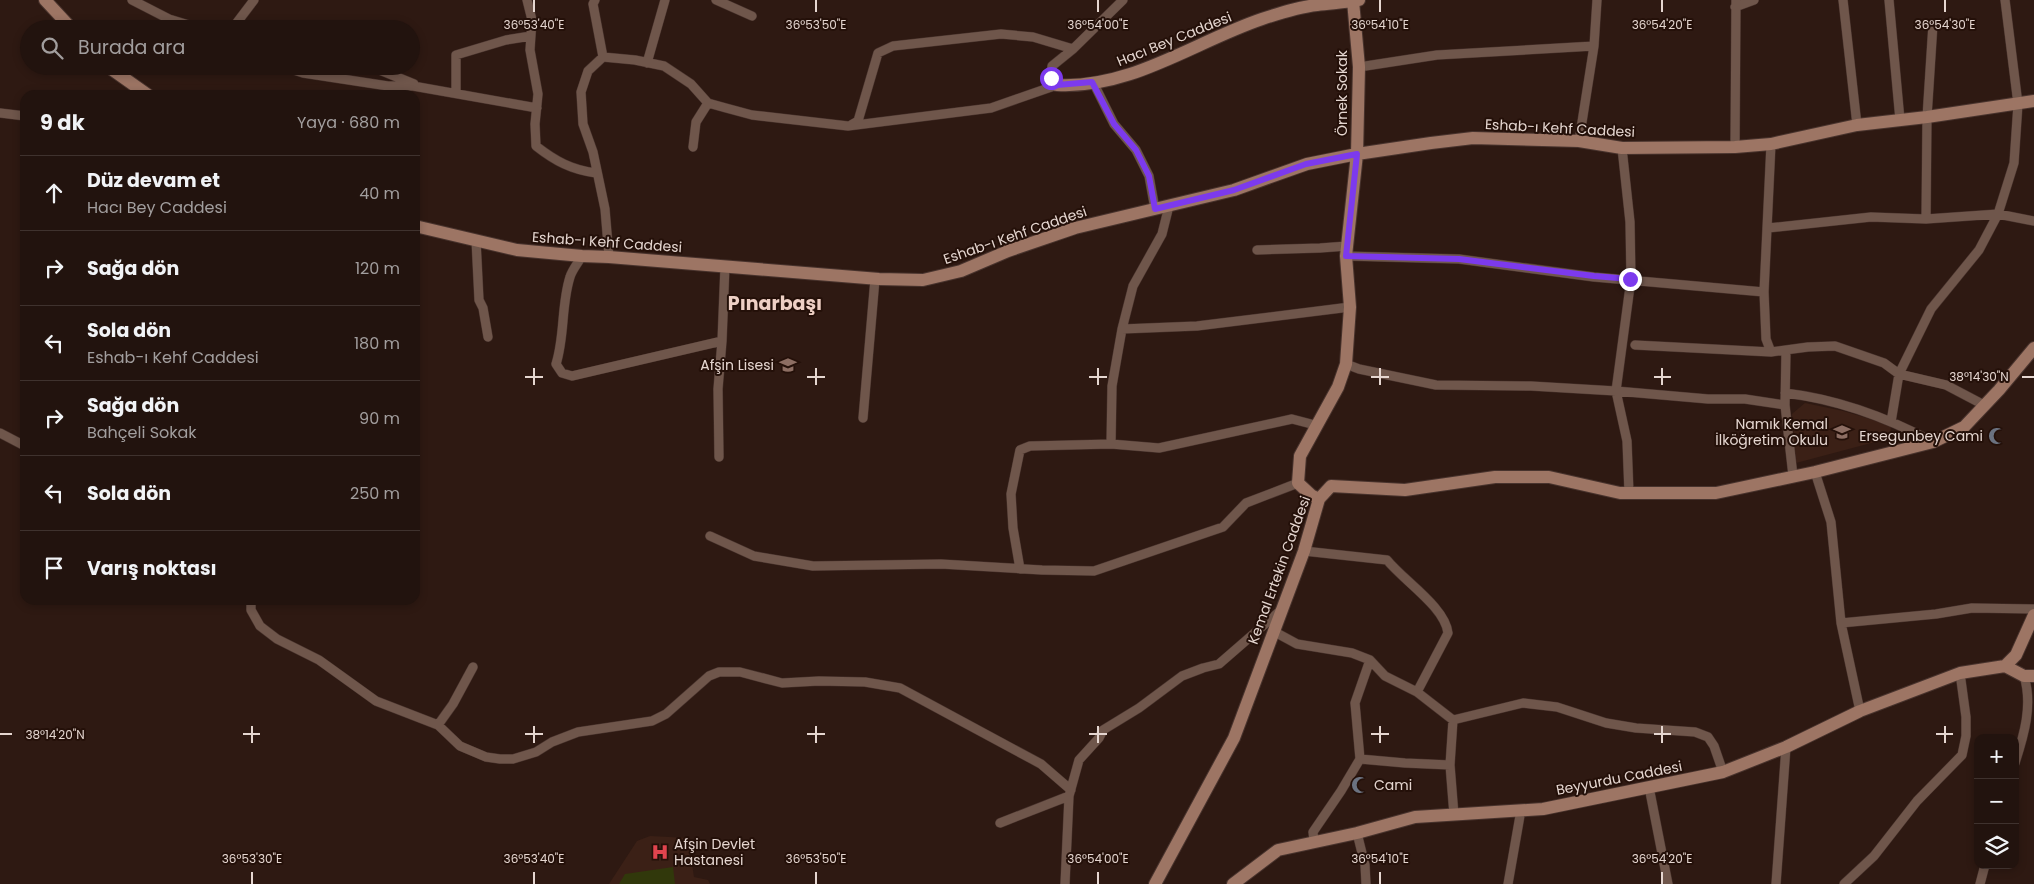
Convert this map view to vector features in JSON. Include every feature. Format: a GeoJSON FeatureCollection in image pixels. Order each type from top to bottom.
{"type":"FeatureCollection","features":[{"type":"Feature","properties":{"kind":"street"},"geometry":{"type":"LineString","coordinates":[[45,0],[64,20]]}},
{"type":"Feature","properties":{"kind":"street"},"geometry":{"type":"LineString","coordinates":[[132,0],[172,20]]}},
{"type":"Feature","properties":{"kind":"street"},"geometry":{"type":"LineString","coordinates":[[239,20],[254,0]]}},
{"type":"Feature","properties":{"kind":"street"},"geometry":{"type":"LineString","coordinates":[[527,0],[532,20],[530,50],[538,94],[536,146],[553,160],[585,172],[596,173]]}},
{"type":"Feature","properties":{"kind":"street"},"geometry":{"type":"LineString","coordinates":[[595,0],[593,4],[603,57]]}},
{"type":"Feature","properties":{"kind":"street"},"geometry":{"type":"LineString","coordinates":[[646,63],[666,0]]}},
{"type":"Feature","properties":{"kind":"street"},"geometry":{"type":"LineString","coordinates":[[716,0],[752,16]]}},
{"type":"Feature","properties":{"kind":"street"},"geometry":{"type":"LineString","coordinates":[[603,57],[664,66],[691,84],[708,103],[752,114],[848,126],[991,108],[1057,85],[1051,78],[1052,66],[1073,50],[1123,0]]}},
{"type":"Feature","properties":{"kind":"street","name":"Örnek Sokak"},"geometry":{"type":"LineString","coordinates":[[1298,483],[1300,456],[1338,387],[1346,364],[1350,307],[1347,251],[1357,154],[1359,67],[1355,0]]}},
{"type":"Feature","properties":{"kind":"street","name":"Hacı Bey Caddesi"},"geometry":{"type":"LineString","coordinates":[[1057,85],[1121,78],[1268,17],[1299,7],[1355,0]]}},
{"type":"Feature","properties":{"kind":"street"},"geometry":{"type":"LineString","coordinates":[[1580,141],[1594,46],[1597,0]]}},
{"type":"Feature","properties":{"kind":"street"},"geometry":{"type":"LineString","coordinates":[[1735,147],[1736,3],[1754,0]]}},
{"type":"Feature","properties":{"kind":"street"},"geometry":{"type":"LineString","coordinates":[[1843,0],[1857,125]]}},
{"type":"Feature","properties":{"kind":"street"},"geometry":{"type":"LineString","coordinates":[[1890,0],[1900,120]]}},
{"type":"Feature","properties":{"kind":"street"},"geometry":{"type":"LineString","coordinates":[[1891,422],[1900,374],[1931,309],[1978,250],[1998,214],[2014,163],[2018,104],[2005,0]]}},
{"type":"Feature","properties":{"kind":"street"},"geometry":{"type":"LineString","coordinates":[[1926,219],[1927,117],[1933,24]]}},
{"type":"Feature","properties":{"kind":"street"},"geometry":{"type":"LineString","coordinates":[[848,126],[858,121],[878,53],[893,46],[1001,34],[1033,37],[1073,50]]}},
{"type":"Feature","properties":{"kind":"street"},"geometry":{"type":"LineString","coordinates":[[456,93],[456,55],[506,40],[531,36]]}},
{"type":"Feature","properties":{"kind":"street"},"geometry":{"type":"LineString","coordinates":[[1359,67],[1438,55],[1594,46]]}},
{"type":"Feature","properties":{"kind":"street"},"geometry":{"type":"LineString","coordinates":[[603,57],[588,71],[581,92],[583,124],[593,152],[605,209],[610,256]]}},
{"type":"Feature","properties":{"kind":"street"},"geometry":{"type":"LineString","coordinates":[[120,75],[141,90]]}},
{"type":"Feature","properties":{"kind":"street"},"geometry":{"type":"LineString","coordinates":[[316,75],[388,86],[413,86],[537,108]]}},
{"type":"Feature","properties":{"kind":"street"},"geometry":{"type":"LineString","coordinates":[[392,75],[424,88]]}},
{"type":"Feature","properties":{"kind":"street"},"geometry":{"type":"LineString","coordinates":[[1092,82],[1114,124],[1136,150],[1149,176],[1155,209]]}},
{"type":"Feature","properties":{"kind":"street","name":"Eshab-ı Kehf Caddesi"},"geometry":{"type":"LineString","coordinates":[[420,227],[517,250],[582,256],[610,256],[876,279],[923,280],[961,271],[1008,251],[1075,228],[1234,190],[1306,164],[1357,154],[1473,138],[1580,141],[1622,148],[1735,147],[1771,144],[1857,125],[2034,101]]}},
{"type":"Feature","properties":{"kind":"street"},"geometry":{"type":"LineString","coordinates":[[692,147],[696,122],[708,103]]}},
{"type":"Feature","properties":{"kind":"street"},"geometry":{"type":"LineString","coordinates":[[0,113],[20,115]]}},
{"type":"Feature","properties":{"kind":"street"},"geometry":{"type":"LineString","coordinates":[[1771,144],[1764,292],[1766,339],[1771,352]]}},
{"type":"Feature","properties":{"kind":"street"},"geometry":{"type":"LineString","coordinates":[[1622,148],[1630,222],[1630,279],[1616,391],[1627,441],[1629,493]]}},
{"type":"Feature","properties":{"kind":"street"},"geometry":{"type":"LineString","coordinates":[[1111,444],[1112,386],[1122,329],[1133,286],[1162,234],[1169,206]]}},
{"type":"Feature","properties":{"kind":"street"},"geometry":{"type":"LineString","coordinates":[[1768,228],[1871,217],[1926,219],[1998,214],[2034,221]]}},
{"type":"Feature","properties":{"kind":"street"},"geometry":{"type":"LineString","coordinates":[[476,240],[479,300],[483,308],[488,337]]}},
{"type":"Feature","properties":{"kind":"street"},"geometry":{"type":"LineString","coordinates":[[1257,250],[1320,248],[1459,259],[1594,276],[1764,292]]}},
{"type":"Feature","properties":{"kind":"street"},"geometry":{"type":"LineString","coordinates":[[582,256],[570,276],[565,302],[561,349],[556,364],[562,373],[572,376],[722,341]]}},
{"type":"Feature","properties":{"kind":"street"},"geometry":{"type":"LineString","coordinates":[[719,458],[718,390],[725,266]]}},
{"type":"Feature","properties":{"kind":"street"},"geometry":{"type":"LineString","coordinates":[[863,418],[876,279]]}},
{"type":"Feature","properties":{"kind":"street"},"geometry":{"type":"LineString","coordinates":[[1122,329],[1197,326],[1350,307]]}},
{"type":"Feature","properties":{"kind":"street"},"geometry":{"type":"LineString","coordinates":[[1635,344],[1771,352],[1808,347],[1835,346],[1884,363],[1900,374],[1946,385],[1984,405]]}},
{"type":"Feature","properties":{"kind":"street","name":"Kemal Ertekin Caddesi"},"geometry":{"type":"LineString","coordinates":[[1155,884],[1234,738],[1304,551],[1319,499],[1331,486],[1406,490],[1496,477],[1549,477],[1620,493],[1716,493],[1815,472],[1933,442],[1964,426],[2029,358],[2034,348]]}},
{"type":"Feature","properties":{"kind":"street"},"geometry":{"type":"LineString","coordinates":[[1786,351],[1785,405],[1793,476]]}},
{"type":"Feature","properties":{"kind":"street"},"geometry":{"type":"LineString","coordinates":[[1346,364],[1359,369],[1436,385],[1531,386],[1708,399],[1745,399],[1785,405]]}},
{"type":"Feature","properties":{"kind":"street"},"geometry":{"type":"LineString","coordinates":[[1785,393],[1808,396],[1891,422],[1933,442]]}},
{"type":"Feature","properties":{"kind":"street"},"geometry":{"type":"LineString","coordinates":[[1020,569],[1013,528],[1011,494],[1020,450],[1030,446],[1111,444],[1159,448],[1292,420],[1316,425]]}},
{"type":"Feature","properties":{"kind":"street"},"geometry":{"type":"LineString","coordinates":[[0,433],[20,443]]}},
{"type":"Feature","properties":{"kind":"street"},"geometry":{"type":"LineString","coordinates":[[1815,472],[1831,522],[1842,623],[1860,711]]}},
{"type":"Feature","properties":{"kind":"street"},"geometry":{"type":"LineString","coordinates":[[710,536],[754,556],[813,566],[941,564],[1020,569],[1094,570],[1223,527],[1246,502],[1298,483],[1311,495],[1319,499]]}},
{"type":"Feature","properties":{"kind":"street"},"geometry":{"type":"LineString","coordinates":[[1304,551],[1387,560],[1434,607],[1447,623],[1448,633],[1417,692]]}},
{"type":"Feature","properties":{"kind":"street"},"geometry":{"type":"LineString","coordinates":[[251,605],[251,610],[260,626],[277,639],[319,660],[376,701],[438,725],[460,746],[486,757],[513,759],[536,752],[552,742],[578,732],[652,721],[666,714],[709,676],[718,672],[740,672],[782,683],[819,681],[865,682],[900,688],[1041,764],[1070,793]]}},
{"type":"Feature","properties":{"kind":"street"},"geometry":{"type":"LineString","coordinates":[[1842,623],[1936,614],[1972,608],[2034,609]]}},
{"type":"Feature","properties":{"kind":"street"},"geometry":{"type":"LineString","coordinates":[[1066,884],[1070,793],[1079,760],[1099,738],[1103,730],[1139,708],[1182,676],[1220,664],[1280,611]]}},
{"type":"Feature","properties":{"kind":"street"},"geometry":{"type":"LineString","coordinates":[[2029,676],[2005,666],[2016,655],[2034,615]]}},
{"type":"Feature","properties":{"kind":"street"},"geometry":{"type":"LineString","coordinates":[[1273,631],[1297,644],[1352,653],[1370,660],[1385,676],[1417,692],[1453,720]]}},
{"type":"Feature","properties":{"kind":"street"},"geometry":{"type":"LineString","coordinates":[[2016,655],[2029,676],[2027,715],[2019,747]]}},
{"type":"Feature","properties":{"kind":"street"},"geometry":{"type":"LineString","coordinates":[[1314,841],[1313,832],[1341,791],[1360,758],[1355,703],[1370,660]]}},
{"type":"Feature","properties":{"kind":"street","name":"Beyyurdu Caddesi"},"geometry":{"type":"LineString","coordinates":[[1233,884],[1278,850],[1357,833],[1415,817],[1543,808],[1723,772],[1786,747],[1860,711],[1960,672],[2005,666]]}},
{"type":"Feature","properties":{"kind":"street"},"geometry":{"type":"LineString","coordinates":[[438,725],[453,704],[473,667]]}},
{"type":"Feature","properties":{"kind":"street"},"geometry":{"type":"LineString","coordinates":[[1844,884],[1874,856],[1917,800],[1962,755],[1966,736],[1966,717],[1960,672]]}},
{"type":"Feature","properties":{"kind":"street"},"geometry":{"type":"LineString","coordinates":[[1453,720],[1524,703],[1557,706],[1606,723],[1695,732],[1708,737],[1714,746],[1723,772]]}},
{"type":"Feature","properties":{"kind":"street"},"geometry":{"type":"LineString","coordinates":[[1453,720],[1450,765],[1454,815]]}},
{"type":"Feature","properties":{"kind":"street"},"geometry":{"type":"LineString","coordinates":[[1776,884],[1786,747]]}},
{"type":"Feature","properties":{"kind":"street"},"geometry":{"type":"LineString","coordinates":[[1360,758],[1405,764],[1450,765]]}},
{"type":"Feature","properties":{"kind":"street"},"geometry":{"type":"LineString","coordinates":[[1649,787],[1668,884]]}},
{"type":"Feature","properties":{"kind":"street"},"geometry":{"type":"LineString","coordinates":[[1000,823],[1070,793]]}},
{"type":"Feature","properties":{"kind":"street"},"geometry":{"type":"LineString","coordinates":[[1508,884],[1521,810]]}},
{"type":"Feature","properties":{"kind":"street"},"geometry":{"type":"LineString","coordinates":[[1357,833],[1366,884]]}},
{"type":"Feature","properties":{"kind":"street"},"geometry":{"type":"LineString","coordinates":[[1980,884],[1984,869]]}},
{"type":"Feature","properties":{"kind":"shaded area","name":"Namık Kemal İlköğretim Okulu"},"geometry":{"type":"Polygon","coordinates":[[[1805,403],[1843,411],[1891,425],[1890,438],[1796,463],[1792,414],[1805,403]]]}},
{"type":"Feature","properties":{"kind":"shaded area","name":"Afşin Devlet Hastanesi"},"geometry":{"type":"Polygon","coordinates":[[[650,836],[688,838],[694,877],[708,880],[710,884],[609,884],[637,841],[650,836]]]}},
{"type":"Feature","properties":{"kind":"green space"},"geometry":{"type":"Polygon","coordinates":[[[673,867],[675,884],[619,884],[625,874],[673,867]]]}},
{"type":"Feature","properties":{"kind":"place","name":"Afşin Lisesi"},"geometry":{"type":"Point","coordinates":[788,365]}},
{"type":"Feature","properties":{"kind":"place","name":"Namık Kemal İlköğretim Okulu"},"geometry":{"type":"Point","coordinates":[1842,432]}},
{"type":"Feature","properties":{"kind":"place","name":"Ersegunbey Cami"},"geometry":{"type":"Point","coordinates":[1997,436]}},
{"type":"Feature","properties":{"kind":"place","name":"Cami"},"geometry":{"type":"Point","coordinates":[1360,785]}},
{"type":"Feature","properties":{"kind":"place","name":"Afşin Devlet Hastanesi"},"geometry":{"type":"Point","coordinates":[660,852]}},
{"type":"Feature","properties":{"kind":"district","name":"Pınarbaşı"},"geometry":{"type":"Point","coordinates":[775,303]}},
{"type":"Feature","properties":{"kind":"route"},"geometry":{"type":"LineString","coordinates":[[1051,78],[1057,85],[1092,82],[1114,124],[1136,150],[1149,176],[1155,209],[1234,190],[1306,164],[1357,154],[1346,256],[1459,259],[1630,279]]}}]}
